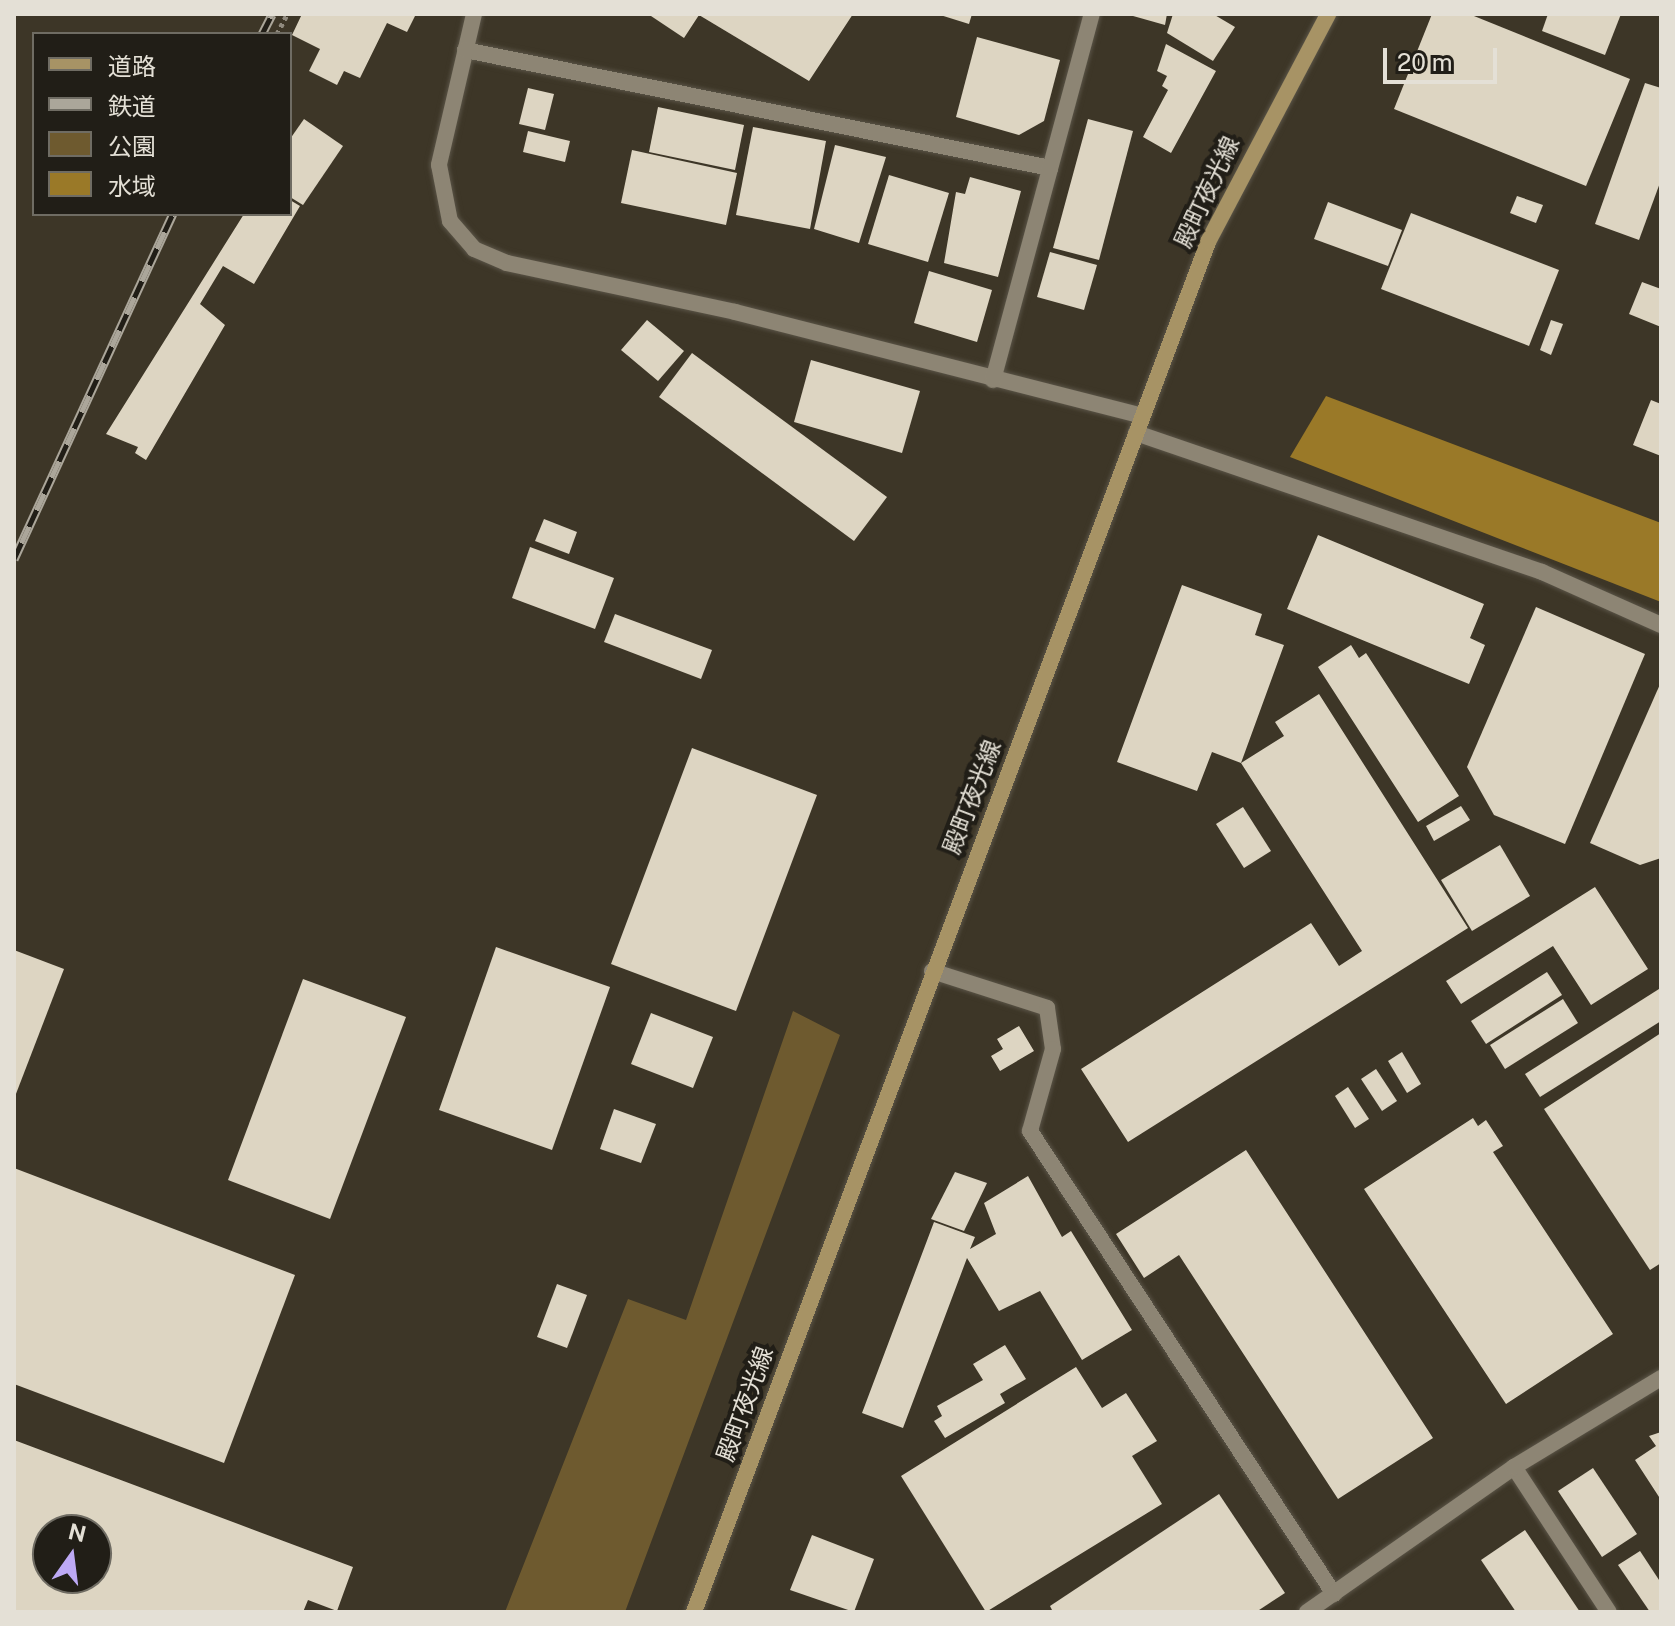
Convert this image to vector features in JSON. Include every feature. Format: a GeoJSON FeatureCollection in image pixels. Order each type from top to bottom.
{"type":"FeatureCollection","features":[{"type":"Feature","properties":{"kind":"street"},"geometry":{"type":"LineString","coordinates":[[474,14],[439,165],[450,221],[474,249],[507,263],[735,312],[1140,415]]}},
{"type":"Feature","properties":{"kind":"street"},"geometry":{"type":"LineString","coordinates":[[993,380],[1092,14]]}},
{"type":"Feature","properties":{"kind":"street","name":"殿町夜光線"},"geometry":{"type":"LineString","coordinates":[[695,1612],[932,971],[1136,433],[1140,415],[1208,242],[1328,14]]}},
{"type":"Feature","properties":{"kind":"street"},"geometry":{"type":"LineString","coordinates":[[465,50],[1050,168]]}},
{"type":"Feature","properties":{"kind":"street"},"geometry":{"type":"LineString","coordinates":[[1136,433],[1542,572],[1661,625]]}},
{"type":"Feature","properties":{"kind":"street"},"geometry":{"type":"LineString","coordinates":[[932,971],[1047,1008],[1053,1049],[1030,1131],[1334,1594]]}},
{"type":"Feature","properties":{"kind":"street"},"geometry":{"type":"LineString","coordinates":[[1307,1612],[1514,1467],[1661,1378]]}},
{"type":"Feature","properties":{"kind":"street"},"geometry":{"type":"LineString","coordinates":[[1514,1467],[1609,1612]]}},
{"type":"Feature","properties":{"kind":"path"},"geometry":{"type":"LineString","coordinates":[[278,32],[287,14]]}},
{"type":"Feature","properties":{"kind":"green space"},"geometry":{"type":"Polygon","coordinates":[[[793,1011],[840,1035],[625,1612],[505,1612],[628,1299],[686,1320],[793,1011]]]}},
{"type":"Feature","properties":{"kind":"water"},"geometry":{"type":"Polygon","coordinates":[[[1326,396],[1661,523],[1661,602],[1290,457],[1326,396]]]}},
{"type":"Feature","properties":{"kind":"building"},"geometry":{"type":"Polygon","coordinates":[[[302,14],[416,14],[407,32],[387,23],[360,78],[344,71],[337,85],[309,71],[320,49],[292,35],[302,14]]]}},
{"type":"Feature","properties":{"kind":"building"},"geometry":{"type":"Polygon","coordinates":[[[648,14],[853,14],[809,81],[699,15],[684,38],[648,14]]]}},
{"type":"Feature","properties":{"kind":"building"},"geometry":{"type":"Polygon","coordinates":[[[937,14],[972,14],[969,24],[937,14]]]}},
{"type":"Feature","properties":{"kind":"building"},"geometry":{"type":"Polygon","coordinates":[[[1126,14],[1167,14],[1165,25],[1126,14]]]}},
{"type":"Feature","properties":{"kind":"building"},"geometry":{"type":"Polygon","coordinates":[[[1173,14],[1213,14],[1235,27],[1213,61],[1167,33],[1173,14]]]}},
{"type":"Feature","properties":{"kind":"building"},"geometry":{"type":"Polygon","coordinates":[[[1432,14],[1469,14],[1630,79],[1586,186],[1394,109],[1432,14]]]}},
{"type":"Feature","properties":{"kind":"building"},"geometry":{"type":"Polygon","coordinates":[[[1548,14],[1621,14],[1605,55],[1542,31],[1548,14]]]}},
{"type":"Feature","properties":{"kind":"building"},"geometry":{"type":"Polygon","coordinates":[[[977,37],[1060,60],[1044,121],[1019,135],[956,117],[977,37]]]}},
{"type":"Feature","properties":{"kind":"building"},"geometry":{"type":"Polygon","coordinates":[[[1166,44],[1216,71],[1171,153],[1143,137],[1168,90],[1162,86],[1167,76],[1157,71],[1166,44]]]}},
{"type":"Feature","properties":{"kind":"building"},"geometry":{"type":"Polygon","coordinates":[[[1645,83],[1661,88],[1661,180],[1639,240],[1595,224],[1645,83]]]}},
{"type":"Feature","properties":{"kind":"building"},"geometry":{"type":"Polygon","coordinates":[[[528,88],[554,94],[545,130],[519,124],[528,88]]]}},
{"type":"Feature","properties":{"kind":"building"},"geometry":{"type":"Polygon","coordinates":[[[658,107],[744,125],[735,170],[649,152],[658,107]]]}},
{"type":"Feature","properties":{"kind":"building"},"geometry":{"type":"Polygon","coordinates":[[[304,119],[343,146],[303,205],[292,198],[292,136],[304,119]]]}},
{"type":"Feature","properties":{"kind":"building"},"geometry":{"type":"Polygon","coordinates":[[[1088,119],[1133,131],[1099,260],[1053,248],[1088,119]]]}},
{"type":"Feature","properties":{"kind":"building"},"geometry":{"type":"Polygon","coordinates":[[[753,127],[826,141],[810,229],[736,215],[753,127]]]}},
{"type":"Feature","properties":{"kind":"building"},"geometry":{"type":"Polygon","coordinates":[[[528,131],[570,141],[565,162],[523,152],[528,131]]]}},
{"type":"Feature","properties":{"kind":"building"},"geometry":{"type":"Polygon","coordinates":[[[835,145],[886,157],[859,243],[814,229],[835,145]]]}},
{"type":"Feature","properties":{"kind":"building"},"geometry":{"type":"Polygon","coordinates":[[[632,150],[737,173],[726,225],[621,203],[632,150]]]}},
{"type":"Feature","properties":{"kind":"building"},"geometry":{"type":"Polygon","coordinates":[[[889,175],[949,193],[928,262],[868,244],[889,175]]]}},
{"type":"Feature","properties":{"kind":"building"},"geometry":{"type":"Polygon","coordinates":[[[970,177],[1021,191],[998,277],[944,263],[956,192],[965,194],[970,177]]]}},
{"type":"Feature","properties":{"kind":"building"},"geometry":{"type":"Polygon","coordinates":[[[1517,196],[1543,205],[1536,223],[1510,213],[1517,196]]]}},
{"type":"Feature","properties":{"kind":"building"},"geometry":{"type":"Polygon","coordinates":[[[292,201],[300,206],[254,284],[223,266],[200,304],[225,325],[146,460],[135,453],[138,447],[106,434],[243,216],[292,216],[292,201]]]}},
{"type":"Feature","properties":{"kind":"building"},"geometry":{"type":"Polygon","coordinates":[[[1328,202],[1402,230],[1388,266],[1314,239],[1328,202]]]}},
{"type":"Feature","properties":{"kind":"building"},"geometry":{"type":"Polygon","coordinates":[[[1411,213],[1559,270],[1529,346],[1381,289],[1411,213]]]}},
{"type":"Feature","properties":{"kind":"building"},"geometry":{"type":"Polygon","coordinates":[[[1050,252],[1097,265],[1084,310],[1037,297],[1050,252]]]}},
{"type":"Feature","properties":{"kind":"building"},"geometry":{"type":"Polygon","coordinates":[[[929,271],[992,290],[977,342],[914,323],[929,271]]]}},
{"type":"Feature","properties":{"kind":"building"},"geometry":{"type":"Polygon","coordinates":[[[1642,282],[1661,289],[1661,327],[1629,314],[1642,282]]]}},
{"type":"Feature","properties":{"kind":"building"},"geometry":{"type":"Polygon","coordinates":[[[647,320],[684,351],[658,381],[621,350],[647,320]]]}},
{"type":"Feature","properties":{"kind":"building"},"geometry":{"type":"Polygon","coordinates":[[[1551,320],[1563,324],[1551,355],[1540,350],[1551,320]]]}},
{"type":"Feature","properties":{"kind":"building"},"geometry":{"type":"Polygon","coordinates":[[[692,353],[887,497],[854,541],[659,397],[692,353]]]}},
{"type":"Feature","properties":{"kind":"building"},"geometry":{"type":"Polygon","coordinates":[[[811,360],[920,391],[902,453],[794,422],[811,360]]]}},
{"type":"Feature","properties":{"kind":"building"},"geometry":{"type":"Polygon","coordinates":[[[1651,400],[1661,404],[1661,456],[1633,445],[1651,400]]]}},
{"type":"Feature","properties":{"kind":"building"},"geometry":{"type":"Polygon","coordinates":[[[544,519],[577,532],[569,554],[535,541],[544,519]]]}},
{"type":"Feature","properties":{"kind":"building"},"geometry":{"type":"Polygon","coordinates":[[[1318,535],[1484,604],[1470,638],[1485,645],[1469,684],[1287,609],[1318,535]]]}},
{"type":"Feature","properties":{"kind":"building"},"geometry":{"type":"Polygon","coordinates":[[[530,547],[614,578],[595,629],[512,598],[530,547]]]}},
{"type":"Feature","properties":{"kind":"building"},"geometry":{"type":"Polygon","coordinates":[[[1182,585],[1262,614],[1255,635],[1284,645],[1241,763],[1212,752],[1197,791],[1117,762],[1182,585]]]}},
{"type":"Feature","properties":{"kind":"building"},"geometry":{"type":"Polygon","coordinates":[[[1536,607],[1645,654],[1565,844],[1494,815],[1467,767],[1536,607]]]}},
{"type":"Feature","properties":{"kind":"building"},"geometry":{"type":"Polygon","coordinates":[[[615,614],[712,650],[701,679],[604,642],[615,614]]]}},
{"type":"Feature","properties":{"kind":"building"},"geometry":{"type":"Polygon","coordinates":[[[1351,645],[1359,658],[1366,653],[1459,796],[1418,822],[1318,667],[1351,645]]]}},
{"type":"Feature","properties":{"kind":"building"},"geometry":{"type":"Polygon","coordinates":[[[1661,682],[1661,858],[1640,865],[1590,843],[1661,682]]]}},
{"type":"Feature","properties":{"kind":"building"},"geometry":{"type":"Polygon","coordinates":[[[1319,694],[1468,928],[1128,1142],[1081,1069],[1311,923],[1339,966],[1362,951],[1241,763],[1284,736],[1275,722],[1319,694]]]}},
{"type":"Feature","properties":{"kind":"building"},"geometry":{"type":"Polygon","coordinates":[[[692,748],[817,795],[736,1011],[611,964],[692,748]]]}},
{"type":"Feature","properties":{"kind":"building"},"geometry":{"type":"Polygon","coordinates":[[[1461,806],[1470,820],[1434,841],[1426,826],[1461,806]]]}},
{"type":"Feature","properties":{"kind":"building"},"geometry":{"type":"Polygon","coordinates":[[[1243,807],[1271,851],[1244,868],[1216,824],[1243,807]]]}},
{"type":"Feature","properties":{"kind":"building"},"geometry":{"type":"Polygon","coordinates":[[[1500,845],[1530,896],[1472,931],[1441,880],[1500,845]]]}},
{"type":"Feature","properties":{"kind":"building"},"geometry":{"type":"Polygon","coordinates":[[[1595,887],[1648,969],[1591,1005],[1553,946],[1461,1004],[1446,981],[1595,887]]]}},
{"type":"Feature","properties":{"kind":"building"},"geometry":{"type":"Polygon","coordinates":[[[496,947],[610,987],[552,1150],[439,1110],[496,947]]]}},
{"type":"Feature","properties":{"kind":"building"},"geometry":{"type":"Polygon","coordinates":[[[14,950],[64,969],[14,1099],[14,950]]]}},
{"type":"Feature","properties":{"kind":"building"},"geometry":{"type":"Polygon","coordinates":[[[1547,972],[1562,995],[1486,1044],[1471,1021],[1547,972]]]}},
{"type":"Feature","properties":{"kind":"building"},"geometry":{"type":"Polygon","coordinates":[[[303,979],[406,1017],[330,1219],[228,1180],[303,979]]]}},
{"type":"Feature","properties":{"kind":"building"},"geometry":{"type":"Polygon","coordinates":[[[1659,989],[1661,1021],[1540,1097],[1525,1074],[1659,989]]]}},
{"type":"Feature","properties":{"kind":"building"},"geometry":{"type":"Polygon","coordinates":[[[1563,999],[1578,1023],[1505,1069],[1490,1045],[1563,999]]]}},
{"type":"Feature","properties":{"kind":"building"},"geometry":{"type":"Polygon","coordinates":[[[651,1013],[713,1037],[693,1088],[631,1064],[651,1013]]]}},
{"type":"Feature","properties":{"kind":"building"},"geometry":{"type":"Polygon","coordinates":[[[1019,1026],[1034,1051],[1000,1071],[991,1056],[1003,1049],[997,1039],[1019,1026]]]}},
{"type":"Feature","properties":{"kind":"building"},"geometry":{"type":"Polygon","coordinates":[[[1661,1033],[1661,1263],[1650,1270],[1544,1109],[1661,1033]]]}},
{"type":"Feature","properties":{"kind":"building"},"geometry":{"type":"Polygon","coordinates":[[[1402,1052],[1421,1084],[1407,1093],[1388,1061],[1402,1052]]]}},
{"type":"Feature","properties":{"kind":"building"},"geometry":{"type":"Polygon","coordinates":[[[1376,1069],[1397,1101],[1382,1111],[1361,1079],[1376,1069]]]}},
{"type":"Feature","properties":{"kind":"building"},"geometry":{"type":"Polygon","coordinates":[[[1348,1087],[1369,1119],[1355,1128],[1335,1096],[1348,1087]]]}},
{"type":"Feature","properties":{"kind":"building"},"geometry":{"type":"Polygon","coordinates":[[[614,1109],[656,1124],[641,1163],[600,1149],[614,1109]]]}},
{"type":"Feature","properties":{"kind":"building"},"geometry":{"type":"Polygon","coordinates":[[[1473,1118],[1478,1126],[1486,1120],[1503,1146],[1493,1152],[1613,1334],[1506,1404],[1364,1189],[1473,1118]]]}},
{"type":"Feature","properties":{"kind":"building"},"geometry":{"type":"Polygon","coordinates":[[[1246,1150],[1433,1438],[1338,1499],[1179,1255],[1144,1278],[1116,1234],[1246,1150]]]}},
{"type":"Feature","properties":{"kind":"building"},"geometry":{"type":"Polygon","coordinates":[[[14,1168],[295,1275],[224,1463],[14,1384],[14,1168]]]}},
{"type":"Feature","properties":{"kind":"building"},"geometry":{"type":"Polygon","coordinates":[[[955,1172],[987,1183],[964,1231],[931,1219],[955,1172]]]}},
{"type":"Feature","properties":{"kind":"building"},"geometry":{"type":"Polygon","coordinates":[[[1028,1176],[1062,1237],[1071,1231],[1132,1330],[1082,1360],[1040,1291],[999,1311],[967,1258],[903,1428],[862,1413],[934,1222],[975,1237],[970,1249],[996,1234],[984,1203],[1028,1176]]]}},
{"type":"Feature","properties":{"kind":"building"},"geometry":{"type":"Polygon","coordinates":[[[557,1284],[587,1295],[567,1348],[537,1337],[557,1284]]]}},
{"type":"Feature","properties":{"kind":"building"},"geometry":{"type":"Polygon","coordinates":[[[1005,1345],[1026,1379],[1000,1394],[1005,1403],[945,1438],[934,1421],[942,1416],[937,1406],[983,1380],[973,1364],[1005,1345]]]}},
{"type":"Feature","properties":{"kind":"building"},"geometry":{"type":"Polygon","coordinates":[[[1076,1367],[1102,1408],[1126,1393],[1157,1441],[1132,1456],[1162,1504],[986,1612],[901,1476],[1076,1367]]]}},
{"type":"Feature","properties":{"kind":"building"},"geometry":{"type":"Polygon","coordinates":[[[1661,1432],[1661,1500],[1635,1460],[1656,1446],[1649,1436],[1661,1432]]]}},
{"type":"Feature","properties":{"kind":"building"},"geometry":{"type":"Polygon","coordinates":[[[14,1440],[353,1567],[337,1611],[308,1600],[303,1612],[14,1612],[14,1440]]]}},
{"type":"Feature","properties":{"kind":"building"},"geometry":{"type":"Polygon","coordinates":[[[1593,1468],[1637,1534],[1602,1557],[1558,1491],[1593,1468]]]}},
{"type":"Feature","properties":{"kind":"building"},"geometry":{"type":"Polygon","coordinates":[[[1219,1494],[1285,1593],[1256,1612],[1053,1612],[1050,1606],[1219,1494]]]}},
{"type":"Feature","properties":{"kind":"building"},"geometry":{"type":"Polygon","coordinates":[[[1525,1530],[1580,1612],[1516,1612],[1481,1560],[1525,1530]]]}},
{"type":"Feature","properties":{"kind":"building"},"geometry":{"type":"Polygon","coordinates":[[[812,1535],[874,1559],[854,1612],[790,1590],[812,1535]]]}},
{"type":"Feature","properties":{"kind":"building"},"geometry":{"type":"Polygon","coordinates":[[[1640,1551],[1661,1583],[1661,1612],[1650,1612],[1618,1565],[1640,1551]]]}},
{"type":"Feature","properties":{"kind":"railway"},"geometry":{"type":"LineString","coordinates":[[263,32],[272,14]]}},
{"type":"Feature","properties":{"kind":"railway"},"geometry":{"type":"LineString","coordinates":[[14,559],[172,216]]}}]}
